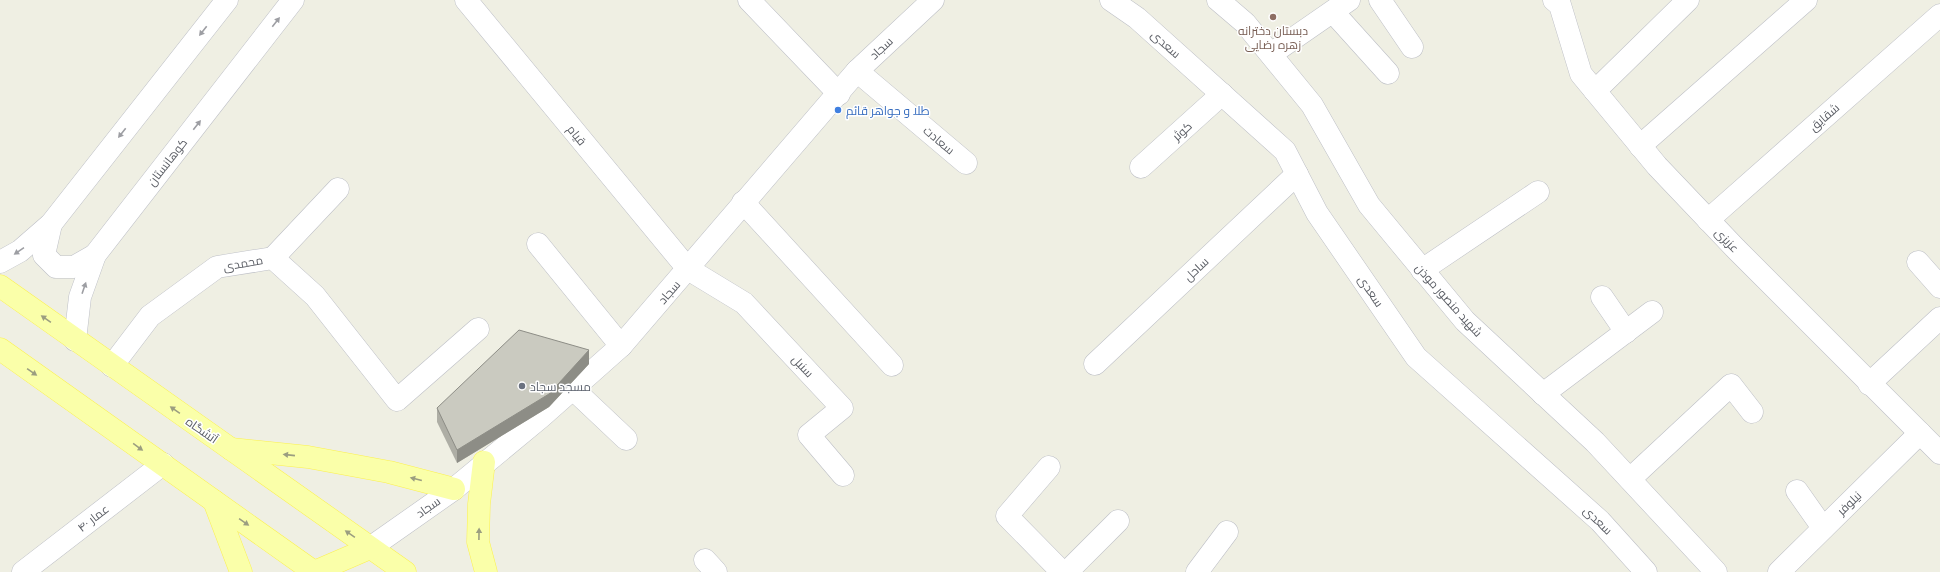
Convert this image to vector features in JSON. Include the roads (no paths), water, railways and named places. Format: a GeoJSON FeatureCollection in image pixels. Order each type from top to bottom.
{"type":"FeatureCollection","features":[{"type":"Feature","properties":{"kind":"main road","name":"آتشگاه"},"geometry":{"type":"LineString","coordinates":[[0,286],[405,572]]}},
{"type":"Feature","properties":{"kind":"main road"},"geometry":{"type":"LineString","coordinates":[[0,349],[314,572],[370,548]]}},
{"type":"Feature","properties":{"kind":"main road"},"geometry":{"type":"LineString","coordinates":[[230,449],[308,457],[389,472],[454,489]]}},
{"type":"Feature","properties":{"kind":"main road"},"geometry":{"type":"LineString","coordinates":[[484,462],[479,504],[478,542],[486,572]]}},
{"type":"Feature","properties":{"kind":"main road"},"geometry":{"type":"LineString","coordinates":[[214,501],[241,572]]}},
{"type":"Feature","properties":{"kind":"street"},"geometry":{"type":"LineString","coordinates":[[0,262],[20,252],[51,224],[227,0]]}},
{"type":"Feature","properties":{"kind":"street","name":"کوهانستان"},"geometry":{"type":"LineString","coordinates":[[75,340],[80,297],[95,255],[294,0]]}},
{"type":"Feature","properties":{"kind":"street","name":"قیام"},"geometry":{"type":"LineString","coordinates":[[466,0],[688,269]]}},
{"type":"Feature","properties":{"kind":"street"},"geometry":{"type":"LineString","coordinates":[[749,0],[839,94]]}},
{"type":"Feature","properties":{"kind":"street","name":"سجاد"},"geometry":{"type":"LineString","coordinates":[[370,548],[454,489],[484,462],[541,417],[622,346],[743,202],[839,94],[857,71],[933,0]]}},
{"type":"Feature","properties":{"kind":"street","name":"سعدی"},"geometry":{"type":"LineString","coordinates":[[1111,0],[1137,18],[1285,151],[1317,213],[1416,357],[1600,521],[1646,572]]}},
{"type":"Feature","properties":{"kind":"street","name":"شهید منصور موذن"},"geometry":{"type":"LineString","coordinates":[[1218,0],[1245,23],[1312,105],[1369,205],[1465,321],[1595,442],[1716,572]]}},
{"type":"Feature","properties":{"kind":"street"},"geometry":{"type":"LineString","coordinates":[[1380,0],[1412,47]]}},
{"type":"Feature","properties":{"kind":"street","name":"عزیزی"},"geometry":{"type":"LineString","coordinates":[[1554,0],[1560,5],[1581,74],[1657,166],[1869,384],[1940,453]]}},
{"type":"Feature","properties":{"kind":"street"},"geometry":{"type":"LineString","coordinates":[[1595,90],[1688,0]]}},
{"type":"Feature","properties":{"kind":"street"},"geometry":{"type":"LineString","coordinates":[[1640,146],[1806,0]]}},
{"type":"Feature","properties":{"kind":"street"},"geometry":{"type":"LineString","coordinates":[[1930,0],[1940,9]]}},
{"type":"Feature","properties":{"kind":"street"},"geometry":{"type":"LineString","coordinates":[[1271,54],[1341,6],[1388,73]]}},
{"type":"Feature","properties":{"kind":"street","name":"شقایق"},"geometry":{"type":"LineString","coordinates":[[1708,220],[1940,15]]}},
{"type":"Feature","properties":{"kind":"street","name":"سعادت"},"geometry":{"type":"LineString","coordinates":[[857,71],[966,163]]}},
{"type":"Feature","properties":{"kind":"street","name":"کوثر"},"geometry":{"type":"LineString","coordinates":[[1141,167],[1222,94]]}},
{"type":"Feature","properties":{"kind":"street","name":"ساحل"},"geometry":{"type":"LineString","coordinates":[[1095,364],[1297,174]]}},
{"type":"Feature","properties":{"kind":"street"},"geometry":{"type":"LineString","coordinates":[[273,258],[338,189]]}},
{"type":"Feature","properties":{"kind":"street"},"geometry":{"type":"LineString","coordinates":[[1422,270],[1538,192]]}},
{"type":"Feature","properties":{"kind":"street"},"geometry":{"type":"LineString","coordinates":[[743,202],[892,365]]}},
{"type":"Feature","properties":{"kind":"street"},"geometry":{"type":"LineString","coordinates":[[51,224],[44,255],[56,267],[74,267],[95,255]]}},
{"type":"Feature","properties":{"kind":"street"},"geometry":{"type":"LineString","coordinates":[[538,244],[622,346]]}},
{"type":"Feature","properties":{"kind":"street","name":"محمدی"},"geometry":{"type":"LineString","coordinates":[[112,366],[150,316],[218,267],[273,258],[315,296],[397,400],[478,329]]}},
{"type":"Feature","properties":{"kind":"street"},"geometry":{"type":"LineString","coordinates":[[1918,262],[1940,287]]}},
{"type":"Feature","properties":{"kind":"street","name":"سنبل"},"geometry":{"type":"LineString","coordinates":[[688,269],[744,303],[842,408],[809,435],[843,475]]}},
{"type":"Feature","properties":{"kind":"street"},"geometry":{"type":"LineString","coordinates":[[1602,297],[1626,332]]}},
{"type":"Feature","properties":{"kind":"street"},"geometry":{"type":"LineString","coordinates":[[1543,394],[1652,312]]}},
{"type":"Feature","properties":{"kind":"street"},"geometry":{"type":"LineString","coordinates":[[1869,384],[1940,318]]}},
{"type":"Feature","properties":{"kind":"street"},"geometry":{"type":"LineString","coordinates":[[1630,479],[1731,385],[1752,412]]}},
{"type":"Feature","properties":{"kind":"street"},"geometry":{"type":"LineString","coordinates":[[573,389],[626,439]]}},
{"type":"Feature","properties":{"kind":"street","name":"نیلوفر"},"geometry":{"type":"LineString","coordinates":[[1779,572],[1920,433]]}},
{"type":"Feature","properties":{"kind":"street","name":"۴۰ عمار"},"geometry":{"type":"LineString","coordinates":[[23,572],[162,464]]}},
{"type":"Feature","properties":{"kind":"street"},"geometry":{"type":"LineString","coordinates":[[1049,467],[1007,516],[1062,572]]}},
{"type":"Feature","properties":{"kind":"street"},"geometry":{"type":"LineString","coordinates":[[1797,491],[1823,528]]}},
{"type":"Feature","properties":{"kind":"street"},"geometry":{"type":"LineString","coordinates":[[1067,572],[1118,521]]}},
{"type":"Feature","properties":{"kind":"street"},"geometry":{"type":"LineString","coordinates":[[1197,572],[1227,532]]}},
{"type":"Feature","properties":{"kind":"place","name":"دبستان دخترانه زهره رضایی"},"geometry":{"type":"Point","coordinates":[1273,17]}},
{"type":"Feature","properties":{"kind":"place","name":"طلا و جواهر قائم"},"geometry":{"type":"Point","coordinates":[838,110]}},
{"type":"Feature","properties":{"kind":"place","name":"مسجد سجاد"},"geometry":{"type":"Point","coordinates":[522,386]}}]}
